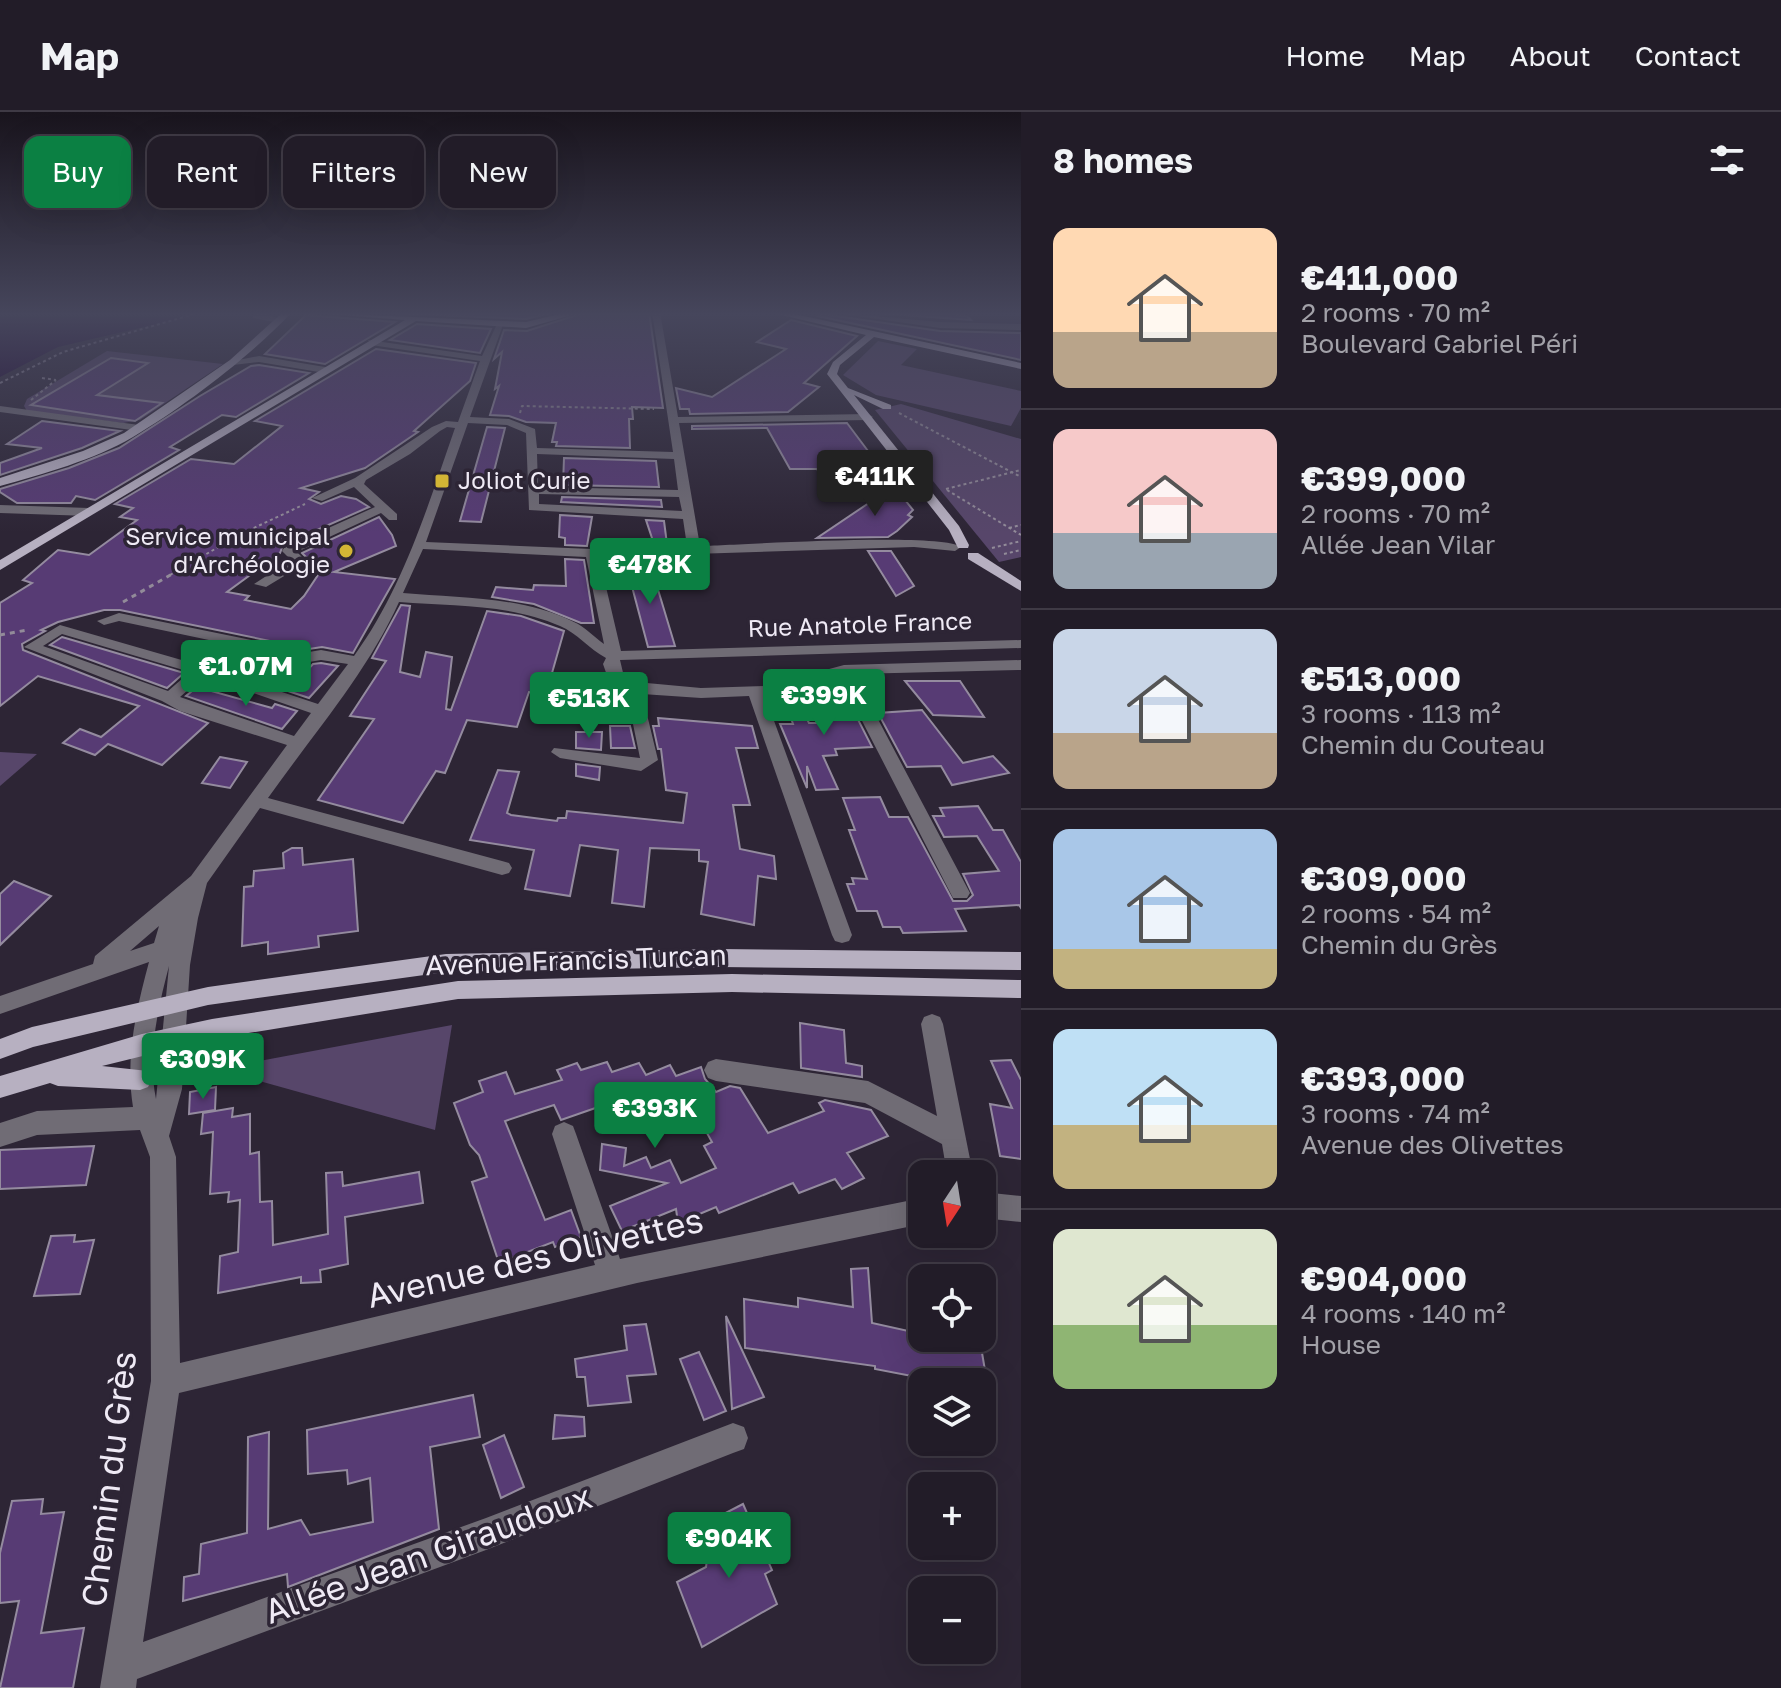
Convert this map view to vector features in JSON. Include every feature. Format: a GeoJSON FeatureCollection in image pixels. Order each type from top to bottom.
{"type":"FeatureCollection","features":[{"type":"Feature","properties":{"kind":"main road"},"geometry":{"type":"LineString","coordinates":[[0,482],[87,453],[139,428],[198,386]]}},
{"type":"Feature","properties":{"kind":"main road"},"geometry":{"type":"LineString","coordinates":[[0,566],[299,386]]}},
{"type":"Feature","properties":{"kind":"main road"},"geometry":{"type":"LineString","coordinates":[[839,386],[887,407]]}},
{"type":"Feature","properties":{"kind":"main road"},"geometry":{"type":"LineString","coordinates":[[839,386],[866,414],[955,529],[960,554],[973,556],[1021,587]]}},
{"type":"Feature","properties":{"kind":"main road"},"geometry":{"type":"LineString","coordinates":[[866,414],[868,405],[887,407]]}},
{"type":"Feature","properties":{"kind":"main road","name":"Avenue Francis Turcan"},"geometry":{"type":"LineString","coordinates":[[0,1049],[32,1037],[147,1009],[308,980],[446,963],[749,957],[1021,961]]}},
{"type":"Feature","properties":{"kind":"main road","name":"Avenue Francis Turcan"},"geometry":{"type":"LineString","coordinates":[[0,1087],[142,1044],[212,1029],[458,990],[732,983],[1021,989]]}},
{"type":"Feature","properties":{"kind":"main road"},"geometry":{"type":"LineString","coordinates":[[0,1038],[32,1037]]}},
{"type":"Feature","properties":{"kind":"main road"},"geometry":{"type":"LineString","coordinates":[[42,1074],[140,1079]]}},
{"type":"Feature","properties":{"kind":"street"},"geometry":{"type":"LineString","coordinates":[[87,974],[128,943],[198,881],[377,634],[418,545],[475,386]]}},
{"type":"Feature","properties":{"kind":"street"},"geometry":{"type":"LineString","coordinates":[[667,386],[694,551]]}},
{"type":"Feature","properties":{"kind":"street"},"geometry":{"type":"LineString","coordinates":[[0,409],[139,428]]}},
{"type":"Feature","properties":{"kind":"street"},"geometry":{"type":"LineString","coordinates":[[671,415],[866,414]]}},
{"type":"Feature","properties":{"kind":"street"},"geometry":{"type":"LineString","coordinates":[[318,498],[359,481],[446,424],[509,422],[531,431],[534,451],[533,507],[686,515]]}},
{"type":"Feature","properties":{"kind":"street"},"geometry":{"type":"LineString","coordinates":[[534,451],[678,456]]}},
{"type":"Feature","properties":{"kind":"street"},"geometry":{"type":"LineString","coordinates":[[261,584],[299,561],[289,551],[387,513],[358,485],[359,481]]}},
{"type":"Feature","properties":{"kind":"street"},"geometry":{"type":"LineString","coordinates":[[533,490],[683,494]]}},
{"type":"Feature","properties":{"kind":"street"},"geometry":{"type":"LineString","coordinates":[[0,509],[89,512]]}},
{"type":"Feature","properties":{"kind":"street"},"geometry":{"type":"LineString","coordinates":[[418,545],[592,553],[914,543],[959,546]]}},
{"type":"Feature","properties":{"kind":"street"},"geometry":{"type":"LineString","coordinates":[[592,553],[614,656],[611,664],[618,684],[633,688],[701,693],[755,691],[844,670],[1021,665]]}},
{"type":"Feature","properties":{"kind":"street"},"geometry":{"type":"LineString","coordinates":[[395,597],[544,614],[571,626],[601,651],[614,656]]}},
{"type":"Feature","properties":{"kind":"street"},"geometry":{"type":"LineString","coordinates":[[104,621],[119,617],[309,657],[321,655],[359,661]]}},
{"type":"Feature","properties":{"kind":"street"},"geometry":{"type":"LineString","coordinates":[[299,743],[186,707],[170,698],[31,647],[60,629],[322,711]]}},
{"type":"Feature","properties":{"kind":"street"},"geometry":{"type":"LineString","coordinates":[[170,698],[235,641]]}},
{"type":"Feature","properties":{"kind":"street","name":"Rue Anatole France"},"geometry":{"type":"LineString","coordinates":[[614,656],[1021,644]]}},
{"type":"Feature","properties":{"kind":"street"},"geometry":{"type":"LineString","coordinates":[[844,670],[960,893]]}},
{"type":"Feature","properties":{"kind":"street"},"geometry":{"type":"LineString","coordinates":[[560,752],[641,765],[649,760],[633,688]]}},
{"type":"Feature","properties":{"kind":"street"},"geometry":{"type":"LineString","coordinates":[[755,691],[842,935]]}},
{"type":"Feature","properties":{"kind":"street"},"geometry":{"type":"LineString","coordinates":[[257,801],[502,868]]}},
{"type":"Feature","properties":{"kind":"street"},"geometry":{"type":"LineString","coordinates":[[173,945],[198,881]]}},
{"type":"Feature","properties":{"kind":"street"},"geometry":{"type":"LineString","coordinates":[[173,945],[176,899]]}},
{"type":"Feature","properties":{"kind":"street"},"geometry":{"type":"LineString","coordinates":[[0,1005],[173,945]]}},
{"type":"Feature","properties":{"kind":"street","name":"Chemin du Grès"},"geometry":{"type":"LineString","coordinates":[[156,1124],[176,1038],[179,1003],[173,945]]}},
{"type":"Feature","properties":{"kind":"street","name":"Chemin du Grès"},"geometry":{"type":"LineString","coordinates":[[120,1677],[166,1381],[163,1157],[156,1124],[140,1079],[147,1009],[173,945]]}},
{"type":"Feature","properties":{"kind":"street"},"geometry":{"type":"LineString","coordinates":[[932,1024],[957,1160]]}},
{"type":"Feature","properties":{"kind":"street"},"geometry":{"type":"LineString","coordinates":[[716,1070],[868,1092],[953,1137]]}},
{"type":"Feature","properties":{"kind":"street"},"geometry":{"type":"LineString","coordinates":[[0,1135],[37,1123],[156,1124]]}},
{"type":"Feature","properties":{"kind":"street"},"geometry":{"type":"LineString","coordinates":[[564,1134],[612,1276]]}},
{"type":"Feature","properties":{"kind":"street"},"geometry":{"type":"LineString","coordinates":[[996,1206],[1021,1209]]}},
{"type":"Feature","properties":{"kind":"street","name":"Avenue des Olivettes"},"geometry":{"type":"LineString","coordinates":[[166,1381],[612,1276],[830,1227],[908,1213]]}},
{"type":"Feature","properties":{"kind":"street","name":"Allée Jean Giraudoux"},"geometry":{"type":"LineString","coordinates":[[120,1677],[733,1438]]}},
{"type":"Feature","properties":{"kind":"path"},"geometry":{"type":"LineString","coordinates":[[33,406],[30,402],[34,395],[50,386]]}},
{"type":"Feature","properties":{"kind":"path"},"geometry":{"type":"LineString","coordinates":[[509,422],[520,414],[522,406],[671,415]]}},
{"type":"Feature","properties":{"kind":"path"},"geometry":{"type":"LineString","coordinates":[[887,407],[1021,477]]}},
{"type":"Feature","properties":{"kind":"path"},"geometry":{"type":"LineString","coordinates":[[1021,470],[945,489],[1021,535]]}},
{"type":"Feature","properties":{"kind":"path"},"geometry":{"type":"LineString","coordinates":[[115,606],[241,534],[318,498]]}},
{"type":"Feature","properties":{"kind":"path"},"geometry":{"type":"LineString","coordinates":[[1009,528],[1021,525]]}},
{"type":"Feature","properties":{"kind":"path"},"geometry":{"type":"LineString","coordinates":[[992,549],[1021,541]]}},
{"type":"Feature","properties":{"kind":"path"},"geometry":{"type":"LineString","coordinates":[[999,555],[1021,550]]}},
{"type":"Feature","properties":{"kind":"shaded area"},"geometry":{"type":"Polygon","coordinates":[[[49,386],[191,386],[140,420],[123,423],[27,411],[24,406],[27,399],[49,386]]]}},
{"type":"Feature","properties":{"kind":"shaded area"},"geometry":{"type":"Polygon","coordinates":[[[860,386],[996,386],[1021,391],[1021,408],[1011,426],[876,395],[860,386]]]}},
{"type":"Feature","properties":{"kind":"shaded area"},"geometry":{"type":"Polygon","coordinates":[[[901,404],[1021,439],[1021,557],[999,562],[875,410],[901,404]]]}},
{"type":"Feature","properties":{"kind":"shaded area"},"geometry":{"type":"Polygon","coordinates":[[[0,752],[37,754],[0,786],[0,752]]]}},
{"type":"Feature","properties":{"kind":"shaded area"},"geometry":{"type":"Polygon","coordinates":[[[452,1025],[435,1130],[216,1069],[452,1025]]]}},
{"type":"Feature","properties":{"kind":"building"},"geometry":{"type":"Polygon","coordinates":[[[64,386],[112,386],[97,395],[162,403],[135,421],[31,405],[64,386]]]}},
{"type":"Feature","properties":{"kind":"building"},"geometry":{"type":"Polygon","coordinates":[[[218,386],[288,386],[236,417],[222,415],[170,447],[179,450],[95,500],[76,496],[71,503],[17,503],[0,492],[0,489],[69,468],[119,448],[218,386]]]}},
{"type":"Feature","properties":{"kind":"building"},"geometry":{"type":"Polygon","coordinates":[[[315,386],[465,386],[414,431],[418,432],[365,468],[301,488],[319,492],[309,499],[321,504],[341,496],[356,499],[369,507],[283,545],[280,553],[227,592],[249,596],[245,600],[291,609],[320,572],[308,564],[302,553],[379,517],[396,546],[334,572],[395,579],[353,653],[322,647],[309,649],[120,610],[104,610],[58,622],[22,644],[23,650],[208,723],[162,765],[108,744],[95,755],[63,743],[80,729],[101,737],[139,706],[38,676],[0,706],[0,603],[32,583],[23,580],[58,550],[89,555],[137,520],[120,517],[133,508],[115,504],[191,459],[234,464],[282,426],[255,421],[315,386]]]}},
{"type":"Feature","properties":{"kind":"building"},"geometry":{"type":"Polygon","coordinates":[[[496,386],[660,386],[663,408],[632,407],[633,419],[629,419],[630,448],[556,446],[557,442],[552,442],[556,423],[526,422],[509,416],[490,415],[499,386],[495,389],[496,386]]]}},
{"type":"Feature","properties":{"kind":"building"},"geometry":{"type":"Polygon","coordinates":[[[730,386],[819,387],[788,412],[690,414],[689,409],[680,409],[676,388],[712,397],[730,386]]]}},
{"type":"Feature","properties":{"kind":"building"},"geometry":{"type":"Polygon","coordinates":[[[42,421],[120,431],[82,448],[0,475],[0,463],[42,448],[7,444],[42,421]]]}},
{"type":"Feature","properties":{"kind":"building"},"geometry":{"type":"Polygon","coordinates":[[[847,423],[892,483],[839,483],[824,480],[817,469],[790,469],[767,428],[692,429],[692,426],[847,423]]]}},
{"type":"Feature","properties":{"kind":"building"},"geometry":{"type":"Polygon","coordinates":[[[487,427],[505,428],[481,522],[460,521],[487,427]]]}},
{"type":"Feature","properties":{"kind":"building"},"geometry":{"type":"Polygon","coordinates":[[[564,458],[656,461],[659,487],[563,485],[564,458]]]}},
{"type":"Feature","properties":{"kind":"building"},"geometry":{"type":"Polygon","coordinates":[[[894,486],[913,510],[908,515],[912,517],[897,531],[888,537],[817,538],[894,486]]]}},
{"type":"Feature","properties":{"kind":"building"},"geometry":{"type":"Polygon","coordinates":[[[562,497],[661,500],[662,507],[561,502],[562,497]]]}},
{"type":"Feature","properties":{"kind":"building"},"geometry":{"type":"Polygon","coordinates":[[[560,515],[592,517],[587,546],[565,545],[565,538],[559,537],[560,515]]]}},
{"type":"Feature","properties":{"kind":"building"},"geometry":{"type":"Polygon","coordinates":[[[646,520],[664,521],[667,544],[654,544],[646,520]]]}},
{"type":"Feature","properties":{"kind":"building"},"geometry":{"type":"Polygon","coordinates":[[[868,551],[891,551],[914,586],[896,596],[868,551]]]}},
{"type":"Feature","properties":{"kind":"building"},"geometry":{"type":"Polygon","coordinates":[[[565,559],[584,560],[594,623],[581,623],[534,604],[492,597],[496,587],[533,590],[534,585],[566,586],[565,559]]]}},
{"type":"Feature","properties":{"kind":"building"},"geometry":{"type":"Polygon","coordinates":[[[650,563],[675,646],[648,647],[626,564],[650,563]]]}},
{"type":"Feature","properties":{"kind":"building"},"geometry":{"type":"Polygon","coordinates":[[[401,605],[410,606],[400,672],[420,677],[426,652],[452,657],[446,709],[451,710],[487,611],[521,616],[564,631],[552,673],[570,674],[571,696],[529,692],[517,727],[467,720],[445,773],[436,771],[403,823],[318,800],[374,719],[350,716],[386,661],[372,658],[401,605]]]}},
{"type":"Feature","properties":{"kind":"building"},"geometry":{"type":"Polygon","coordinates":[[[62,637],[184,673],[167,688],[50,645],[62,637]]]}},
{"type":"Feature","properties":{"kind":"building"},"geometry":{"type":"Polygon","coordinates":[[[313,664],[338,666],[309,698],[288,691],[313,664]]]}},
{"type":"Feature","properties":{"kind":"building"},"geometry":{"type":"Polygon","coordinates":[[[905,681],[960,681],[984,717],[933,715],[905,681]]]}},
{"type":"Feature","properties":{"kind":"building"},"geometry":{"type":"Polygon","coordinates":[[[197,687],[272,708],[275,704],[297,711],[282,729],[186,696],[197,687]]]}},
{"type":"Feature","properties":{"kind":"building"},"geometry":{"type":"Polygon","coordinates":[[[844,692],[872,747],[835,749],[837,755],[823,756],[838,789],[816,790],[807,766],[807,788],[780,724],[793,724],[791,718],[804,713],[809,723],[822,723],[805,695],[844,692]]]}},
{"type":"Feature","properties":{"kind":"building"},"geometry":{"type":"Polygon","coordinates":[[[922,710],[963,763],[993,756],[1009,773],[952,785],[941,766],[907,767],[878,713],[922,710]]]}},
{"type":"Feature","properties":{"kind":"building"},"geometry":{"type":"Polygon","coordinates":[[[658,718],[752,726],[758,748],[736,748],[750,805],[733,805],[740,849],[774,856],[776,879],[758,876],[754,925],[701,914],[708,862],[699,861],[699,850],[650,848],[644,907],[612,903],[618,850],[580,845],[570,896],[525,889],[534,850],[470,840],[498,770],[519,772],[507,813],[511,815],[557,821],[558,818],[566,818],[567,811],[683,823],[687,793],[666,790],[661,749],[658,749],[653,726],[659,726],[658,718]]]}},
{"type":"Feature","properties":{"kind":"building"},"geometry":{"type":"Polygon","coordinates":[[[610,726],[630,726],[635,748],[611,748],[610,726]]]}},
{"type":"Feature","properties":{"kind":"building"},"geometry":{"type":"Polygon","coordinates":[[[576,732],[602,732],[601,750],[576,748],[576,732]]]}},
{"type":"Feature","properties":{"kind":"building"},"geometry":{"type":"Polygon","coordinates":[[[220,757],[247,762],[230,788],[202,783],[220,757]]]}},
{"type":"Feature","properties":{"kind":"building"},"geometry":{"type":"Polygon","coordinates":[[[576,764],[600,767],[599,780],[576,776],[576,764]]]}},
{"type":"Feature","properties":{"kind":"building"},"geometry":{"type":"Polygon","coordinates":[[[880,797],[889,817],[908,817],[953,901],[967,901],[973,895],[963,874],[999,871],[977,836],[944,837],[933,816],[944,816],[940,808],[978,806],[993,830],[1003,830],[1021,862],[1021,908],[1019,905],[955,909],[966,931],[903,933],[900,927],[883,927],[877,911],[857,911],[847,884],[854,884],[852,878],[867,879],[849,830],[855,830],[843,798],[880,797]]]}},
{"type":"Feature","properties":{"kind":"building"},"geometry":{"type":"Polygon","coordinates":[[[292,848],[302,848],[303,865],[353,859],[358,931],[318,936],[319,947],[268,954],[268,942],[242,946],[244,887],[253,886],[254,871],[284,868],[283,853],[292,848]]]}},
{"type":"Feature","properties":{"kind":"building"},"geometry":{"type":"Polygon","coordinates":[[[14,881],[51,896],[0,945],[0,894],[14,881]]]}},
{"type":"Feature","properties":{"kind":"building"},"geometry":{"type":"Polygon","coordinates":[[[800,1023],[844,1030],[846,1063],[862,1066],[862,1077],[801,1068],[800,1023]]]}},
{"type":"Feature","properties":{"kind":"building"},"geometry":{"type":"Polygon","coordinates":[[[1011,1060],[1021,1080],[1021,1159],[1000,1156],[990,1104],[1012,1108],[991,1061],[1011,1060]]]}},
{"type":"Feature","properties":{"kind":"building"},"geometry":{"type":"Polygon","coordinates":[[[607,1062],[612,1072],[639,1063],[646,1075],[670,1065],[676,1076],[701,1067],[705,1079],[716,1092],[730,1086],[740,1088],[768,1133],[824,1111],[819,1103],[825,1100],[871,1110],[888,1136],[847,1153],[864,1178],[842,1189],[835,1179],[799,1193],[793,1183],[719,1213],[716,1207],[678,1223],[676,1209],[622,1231],[610,1206],[667,1183],[600,1170],[602,1144],[626,1148],[624,1166],[646,1157],[651,1168],[670,1160],[681,1183],[716,1168],[704,1146],[712,1142],[693,1108],[668,1117],[660,1103],[632,1113],[627,1103],[607,1110],[607,1104],[561,1120],[554,1105],[535,1111],[505,1121],[545,1220],[571,1210],[581,1237],[555,1247],[553,1242],[499,1263],[472,1182],[487,1177],[479,1155],[470,1145],[454,1103],[483,1092],[479,1081],[506,1072],[515,1094],[562,1080],[557,1070],[577,1063],[581,1070],[607,1062]]]}},
{"type":"Feature","properties":{"kind":"building"},"geometry":{"type":"Polygon","coordinates":[[[216,1087],[215,1110],[189,1114],[190,1092],[216,1087]]]}},
{"type":"Feature","properties":{"kind":"building"},"geometry":{"type":"Polygon","coordinates":[[[233,1108],[232,1117],[250,1114],[250,1154],[259,1152],[260,1202],[272,1201],[273,1245],[328,1234],[326,1173],[342,1172],[343,1186],[419,1172],[423,1203],[345,1217],[348,1264],[320,1270],[321,1282],[301,1283],[301,1277],[218,1293],[220,1256],[238,1252],[240,1200],[228,1202],[229,1192],[210,1194],[213,1132],[201,1134],[203,1113],[233,1108]]]}},
{"type":"Feature","properties":{"kind":"building"},"geometry":{"type":"Polygon","coordinates":[[[94,1146],[86,1185],[0,1189],[0,1150],[94,1146]]]}},
{"type":"Feature","properties":{"kind":"building"},"geometry":{"type":"Polygon","coordinates":[[[75,1235],[74,1242],[94,1240],[80,1294],[34,1296],[51,1236],[75,1235]]]}},
{"type":"Feature","properties":{"kind":"building"},"geometry":{"type":"Polygon","coordinates":[[[868,1268],[872,1323],[908,1331],[908,1352],[982,1352],[985,1368],[908,1368],[908,1375],[875,1369],[875,1366],[745,1348],[744,1299],[798,1307],[798,1298],[853,1307],[851,1269],[868,1268]]]}},
{"type":"Feature","properties":{"kind":"building"},"geometry":{"type":"Polygon","coordinates":[[[726,1316],[764,1397],[732,1409],[726,1316]]]}},
{"type":"Feature","properties":{"kind":"building"},"geometry":{"type":"Polygon","coordinates":[[[646,1324],[656,1374],[627,1376],[631,1402],[588,1406],[585,1377],[577,1377],[575,1359],[627,1350],[624,1326],[646,1324]]]}},
{"type":"Feature","properties":{"kind":"building"},"geometry":{"type":"Polygon","coordinates":[[[699,1352],[726,1411],[704,1420],[680,1359],[699,1352]]]}},
{"type":"Feature","properties":{"kind":"building"},"geometry":{"type":"Polygon","coordinates":[[[473,1395],[480,1437],[430,1447],[439,1529],[288,1587],[287,1574],[183,1601],[184,1577],[199,1574],[201,1544],[247,1533],[248,1437],[269,1432],[268,1529],[301,1520],[310,1535],[373,1522],[370,1478],[348,1484],[347,1470],[308,1474],[307,1430],[473,1395]]]}},
{"type":"Feature","properties":{"kind":"building"},"geometry":{"type":"Polygon","coordinates":[[[555,1415],[584,1417],[585,1436],[553,1439],[555,1415]]]}},
{"type":"Feature","properties":{"kind":"building"},"geometry":{"type":"Polygon","coordinates":[[[504,1435],[524,1487],[501,1498],[483,1445],[504,1435]]]}},
{"type":"Feature","properties":{"kind":"building"},"geometry":{"type":"Polygon","coordinates":[[[43,1499],[41,1514],[64,1512],[41,1633],[84,1628],[73,1688],[0,1688],[19,1601],[0,1603],[0,1553],[12,1501],[43,1499]]]}},
{"type":"Feature","properties":{"kind":"building"},"geometry":{"type":"Polygon","coordinates":[[[743,1504],[772,1570],[765,1574],[777,1604],[702,1647],[677,1582],[706,1567],[709,1546],[721,1536],[714,1519],[743,1504]]]}},
{"type":"Feature","properties":{"kind":"place","name":"Joliot Curie"},"geometry":{"type":"Point","coordinates":[442,481]}},
{"type":"Feature","properties":{"kind":"place","name":"Service municipal d'Archéologie"},"geometry":{"type":"Point","coordinates":[346,551]}}]}
